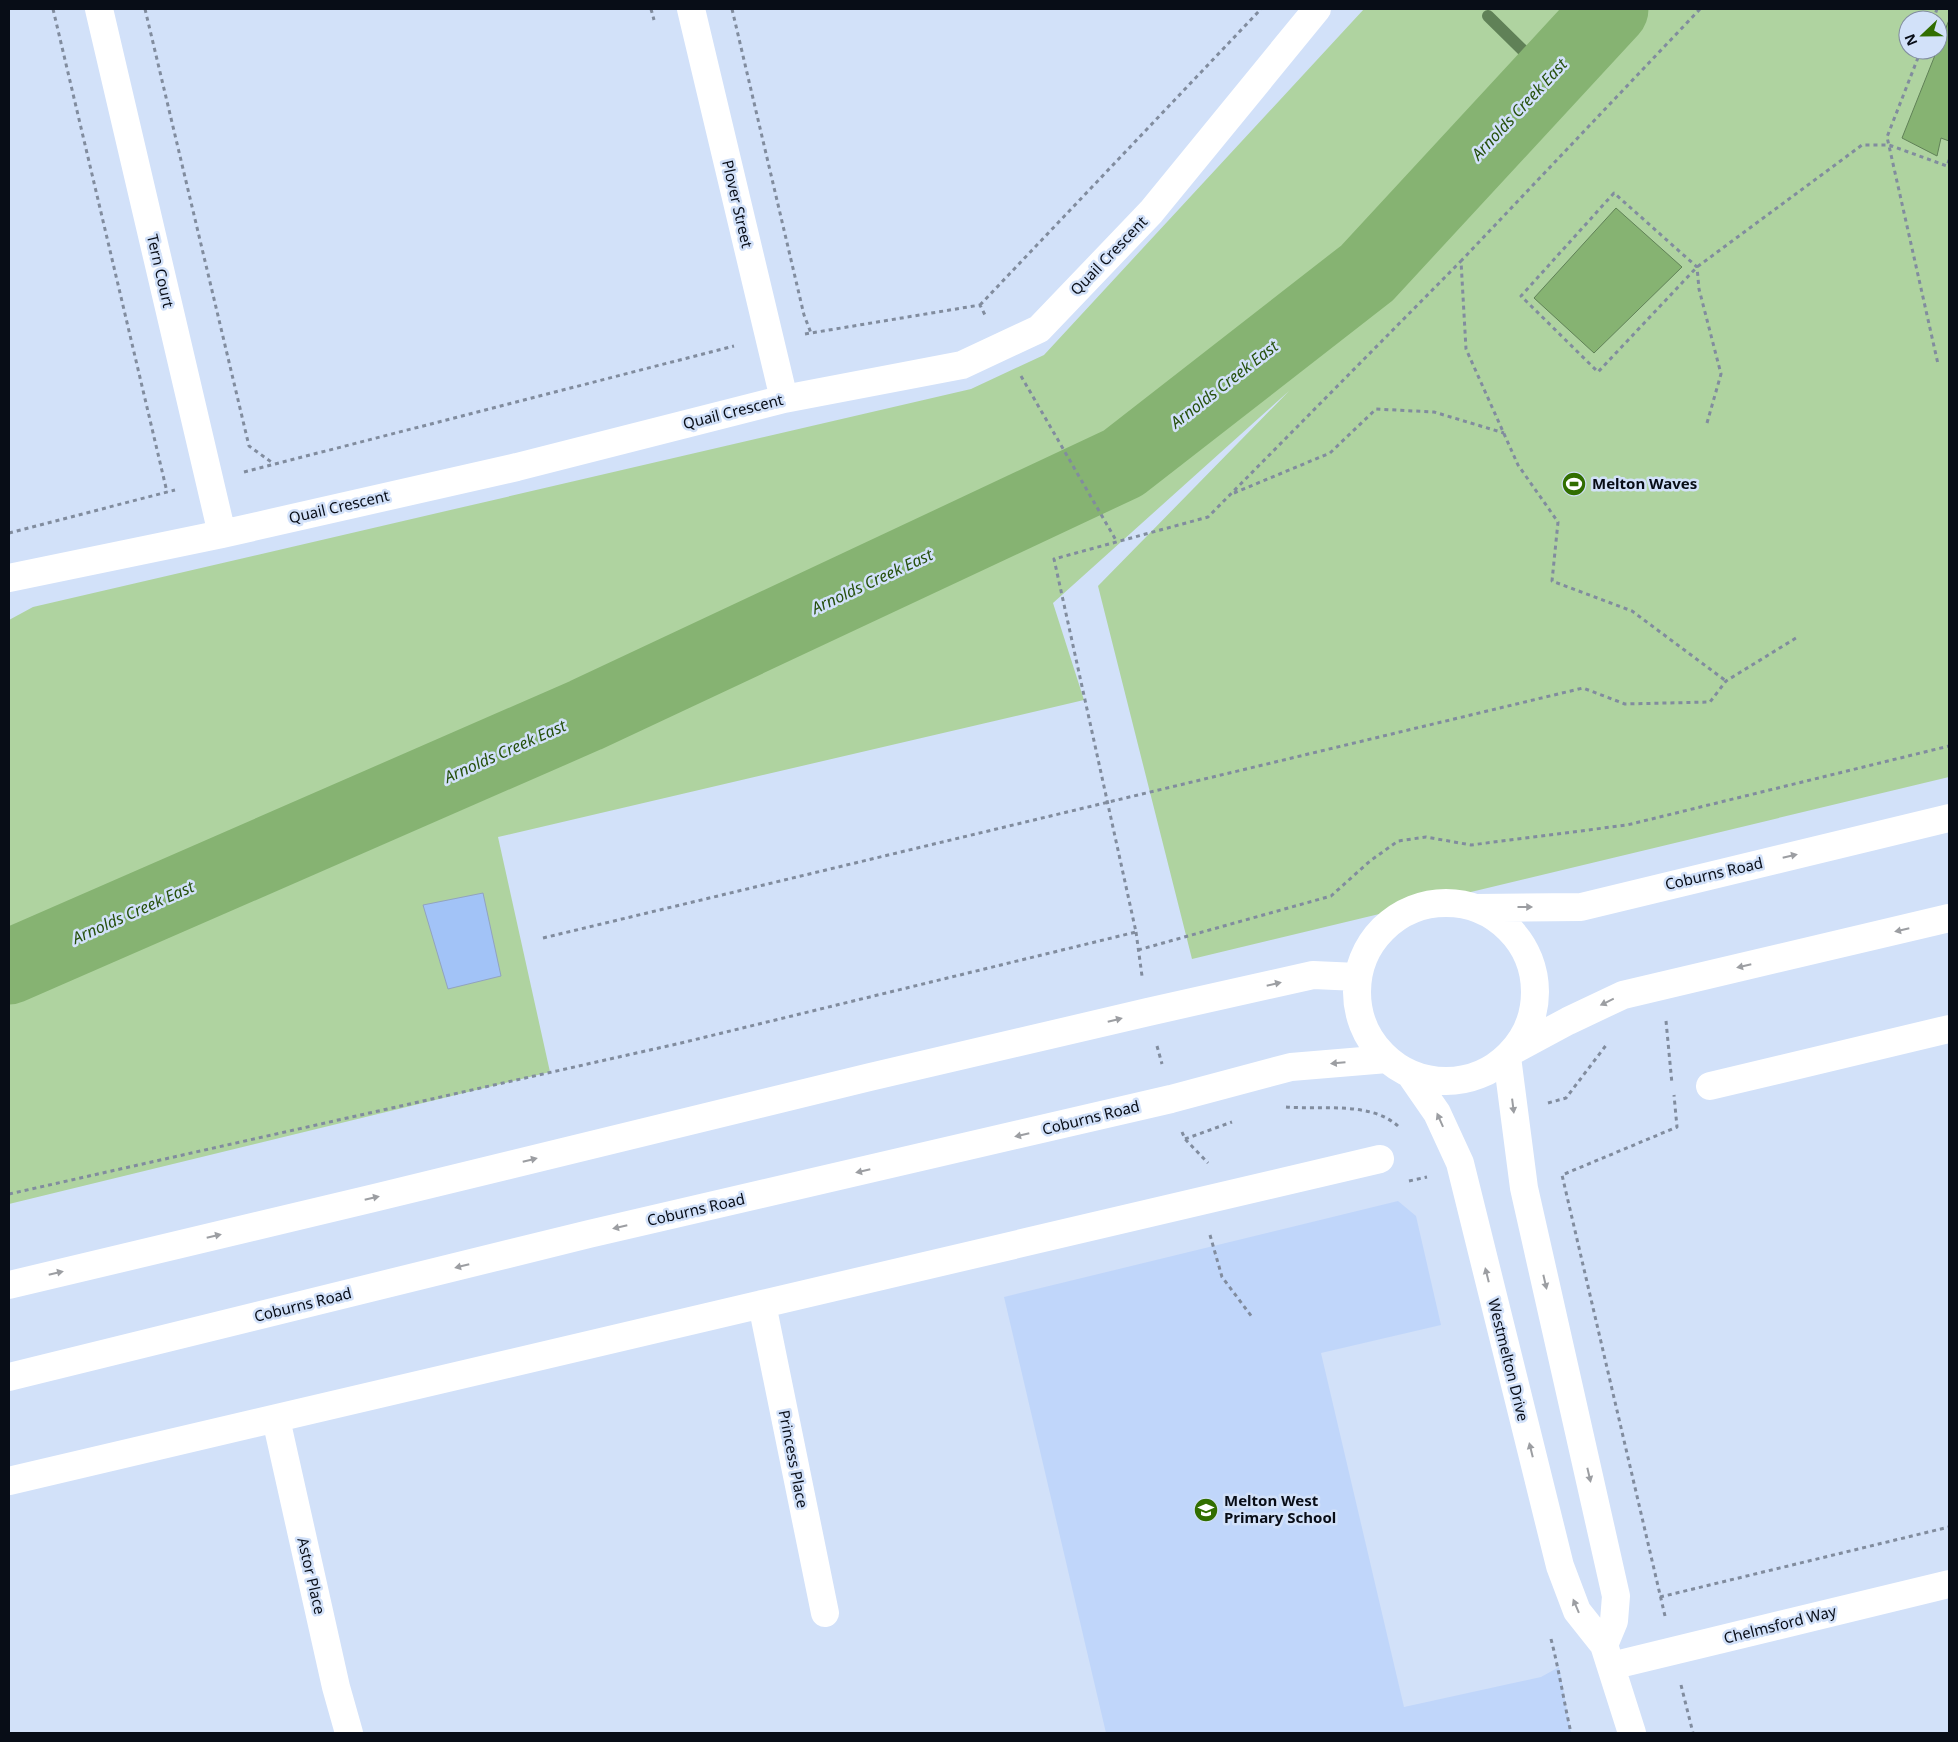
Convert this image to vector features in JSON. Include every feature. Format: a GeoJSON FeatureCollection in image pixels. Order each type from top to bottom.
{"type":"FeatureCollection","features":[{"type":"Feature","properties":{"kind":"street","name":"Tern Court"},"geometry":{"type":"LineString","coordinates":[[99,9],[222,534]]}},
{"type":"Feature","properties":{"kind":"street","name":"Plover Street"},"geometry":{"type":"LineString","coordinates":[[691,9],[784,398]]}},
{"type":"Feature","properties":{"kind":"street","name":"Quail Crescent"},"geometry":{"type":"LineString","coordinates":[[9,578],[222,534],[518,467],[784,398],[962,365],[1039,329],[1151,212],[1317,9]]}},
{"type":"Feature","properties":{"kind":"street","name":"Coburns Road"},"geometry":{"type":"LineString","coordinates":[[1476,908],[1581,907],[1949,818]]}},
{"type":"Feature","properties":{"kind":"street"},"geometry":{"type":"LineString","coordinates":[[1607,1656],[1614,1621],[1616,1596],[1524,1188],[1510,1054],[1528,1026],[1535,998],[1532,969],[1520,943],[1501,922],[1476,908],[1446,903],[1415,908],[1388,923],[1368,948],[1358,977],[1358,1007],[1368,1036],[1387,1059],[1410,1074],[1435,1081],[1461,1080],[1486,1072],[1510,1054],[1568,1021],[1623,994],[1949,918]]}},
{"type":"Feature","properties":{"kind":"street"},"geometry":{"type":"LineString","coordinates":[[9,1284],[365,1200],[870,1077],[1158,1010],[1313,975],[1358,977]]}},
{"type":"Feature","properties":{"kind":"street"},"geometry":{"type":"LineString","coordinates":[[1710,1086],[1949,1029]]}},
{"type":"Feature","properties":{"kind":"street","name":"Coburns Road"},"geometry":{"type":"LineString","coordinates":[[9,1377],[589,1234],[1153,1104],[1291,1067],[1387,1059]]}},
{"type":"Feature","properties":{"kind":"street","name":"Westmelton Drive"},"geometry":{"type":"LineString","coordinates":[[1410,1074],[1437,1113],[1460,1163],[1560,1566],[1577,1611],[1607,1656],[1632,1733]]}},
{"type":"Feature","properties":{"kind":"street"},"geometry":{"type":"LineString","coordinates":[[9,1481],[1380,1158]]}},
{"type":"Feature","properties":{"kind":"street","name":"Princess Place"},"geometry":{"type":"LineString","coordinates":[[762,1304],[825,1613]]}},
{"type":"Feature","properties":{"kind":"street","name":"Astor Place"},"geometry":{"type":"LineString","coordinates":[[276,1419],[336,1687],[349,1733]]}},
{"type":"Feature","properties":{"kind":"street","name":"Chelmsford Way"},"geometry":{"type":"LineString","coordinates":[[1607,1656],[1673,1651],[1949,1584]]}},
{"type":"Feature","properties":{"kind":"path"},"geometry":{"type":"LineString","coordinates":[[53,9],[167,492]]}},
{"type":"Feature","properties":{"kind":"path"},"geometry":{"type":"LineString","coordinates":[[144,9],[249,446],[275,464]]}},
{"type":"Feature","properties":{"kind":"path"},"geometry":{"type":"LineString","coordinates":[[732,9],[804,315],[811,333]]}},
{"type":"Feature","properties":{"kind":"path"},"geometry":{"type":"LineString","coordinates":[[9,533],[722,349],[980,305],[1261,9]]}},
{"type":"Feature","properties":{"kind":"path"},"geometry":{"type":"LineString","coordinates":[[9,1194],[681,1043],[1136,932],[1054,559],[1208,517],[1461,262],[1700,9]]}},
{"type":"Feature","properties":{"kind":"path"},"geometry":{"type":"LineString","coordinates":[[1917,60],[1887,137],[1938,364]]}},
{"type":"Feature","properties":{"kind":"path"},"geometry":{"type":"LineString","coordinates":[[1707,423],[1721,374],[1701,296],[1697,266],[1614,193],[1521,296],[1598,372],[1697,266],[1862,145],[1889,145],[1947,166],[1949,160]]}},
{"type":"Feature","properties":{"kind":"path"},"geometry":{"type":"LineString","coordinates":[[1461,262],[1466,348],[1518,464],[1558,522],[1552,581],[1632,611],[1726,681]]}},
{"type":"Feature","properties":{"kind":"path"},"geometry":{"type":"LineString","coordinates":[[980,305],[1117,542]]}},
{"type":"Feature","properties":{"kind":"path"},"geometry":{"type":"LineString","coordinates":[[1231,494],[1330,453],[1376,409],[1434,412],[1504,434]]}},
{"type":"Feature","properties":{"kind":"path"},"geometry":{"type":"LineString","coordinates":[[543,938],[1583,688],[1625,704],[1710,702],[1726,681],[1796,638]]}},
{"type":"Feature","properties":{"kind":"path"},"geometry":{"type":"LineString","coordinates":[[1138,950],[1331,896],[1370,861],[1398,841],[1426,837],[1471,845],[1627,825],[1949,746]]}},
{"type":"Feature","properties":{"kind":"path"},"geometry":{"type":"LineString","coordinates":[[1665,1016],[1677,1127],[1562,1175],[1693,1733]]}},
{"type":"Feature","properties":{"kind":"path"},"geometry":{"type":"LineString","coordinates":[[1215,1197],[1209,1229],[1222,1277],[1252,1317]]}},
{"type":"Feature","properties":{"kind":"path"},"geometry":{"type":"LineString","coordinates":[[1660,1597],[1949,1527]]}},
{"type":"Feature","properties":{"kind":"shaded area"},"geometry":{"type":"Polygon","coordinates":[[[1364,9],[1949,9],[1949,777],[1192,959],[1098,586],[1289,391],[1053,603],[1084,700],[498,837],[550,1072],[9,1204],[9,620],[33,607],[971,389],[1044,355],[1364,9]]]}},
{"type":"Feature","properties":{"kind":"shaded area"},"geometry":{"type":"Polygon","coordinates":[[[1949,20],[1949,141],[1941,138],[1937,156],[1902,138],[1933,60],[1948,60],[1949,20]]]}},
{"type":"Feature","properties":{"kind":"shaded area"},"geometry":{"type":"Polygon","coordinates":[[[1616,208],[1682,267],[1594,353],[1534,298],[1616,208]]]}},
{"type":"Feature","properties":{"kind":"shaded area","name":"Melton West Primary School"},"geometry":{"type":"Polygon","coordinates":[[[1398,1201],[1416,1216],[1441,1325],[1321,1353],[1404,1707],[1541,1677],[1559,1667],[1571,1733],[1106,1733],[1004,1297],[1398,1201]]]}},
{"type":"Feature","properties":{"kind":"building"},"geometry":{"type":"Polygon","coordinates":[[[483,893],[501,976],[448,989],[423,905],[483,893]]]}},
{"type":"Feature","properties":{"kind":"waterway","name":"Arnolds Creek East"},"geometry":{"type":"LineString","coordinates":[[9,967],[586,715],[1123,463],[1367,273],[1611,9]]}},
{"type":"Feature","properties":{"kind":"waterway"},"geometry":{"type":"LineString","coordinates":[[1488,16],[1549,76]]}},
{"type":"Feature","properties":{"kind":"place","name":"Melton Waves"},"geometry":{"type":"Point","coordinates":[1574,484]}},
{"type":"Feature","properties":{"kind":"place","name":"Melton West Primary School"},"geometry":{"type":"Point","coordinates":[1206,1510]}}]}
